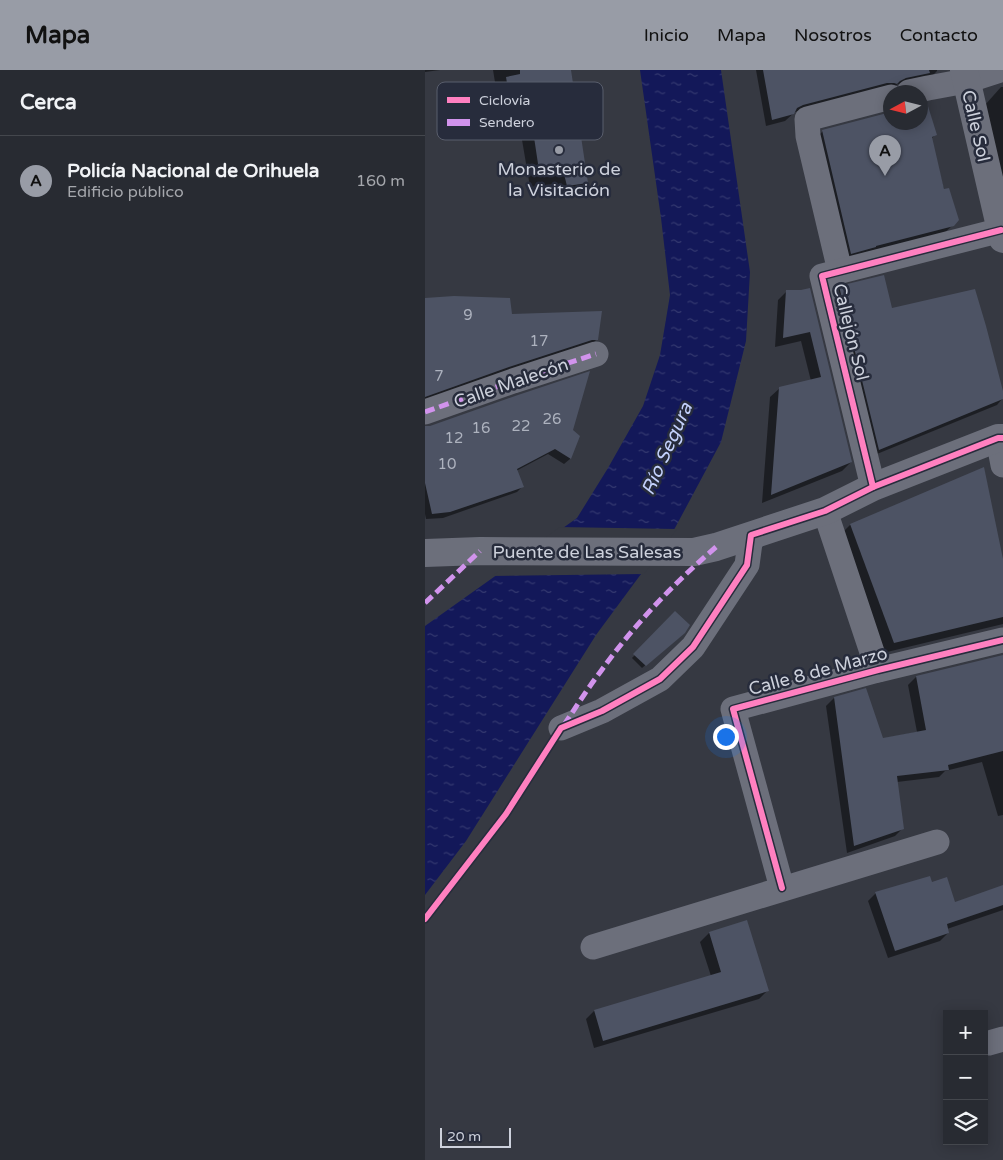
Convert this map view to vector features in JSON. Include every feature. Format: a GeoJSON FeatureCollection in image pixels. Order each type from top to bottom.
{"type":"FeatureCollection","features":[{"type":"Feature","properties":{"kind":"street"},"geometry":{"type":"LineString","coordinates":[[928,88],[965,76],[1000,70]]}},
{"type":"Feature","properties":{"kind":"street","name":"Calle Sol"},"geometry":{"type":"LineString","coordinates":[[965,76],[1002,235]]}},
{"type":"Feature","properties":{"kind":"street"},"geometry":{"type":"LineString","coordinates":[[840,271],[808,136],[807,119],[883,99]]}},
{"type":"Feature","properties":{"kind":"street","name":"Callejón Sol"},"geometry":{"type":"LineString","coordinates":[[873,487],[822,276],[1002,235]]}},
{"type":"Feature","properties":{"kind":"street","name":"Calle Malecón"},"geometry":{"type":"LineString","coordinates":[[425,412],[596,354]]}},
{"type":"Feature","properties":{"kind":"street"},"geometry":{"type":"LineString","coordinates":[[1001,437],[1003,465]]}},
{"type":"Feature","properties":{"kind":"street","name":"Puente de Las Salesas"},"geometry":{"type":"LineString","coordinates":[[425,553],[481,551],[694,552],[716,547],[825,511],[873,487],[1001,437]]}},
{"type":"Feature","properties":{"kind":"street"},"geometry":{"type":"LineString","coordinates":[[825,511],[877,670]]}},
{"type":"Feature","properties":{"kind":"street"},"geometry":{"type":"LineString","coordinates":[[561,728],[602,712],[660,679],[693,647],[747,565],[751,536]]}},
{"type":"Feature","properties":{"kind":"street","name":"Calle 8 de Marzo"},"geometry":{"type":"LineString","coordinates":[[782,888],[733,709],[877,670],[1003,640]]}},
{"type":"Feature","properties":{"kind":"street"},"geometry":{"type":"LineString","coordinates":[[593,947],[937,842]]}},
{"type":"Feature","properties":{"kind":"water","name":"Río Segura"},"geometry":{"type":"Polygon","coordinates":[[[640,70],[721,70],[750,272],[746,341],[721,442],[675,528],[596,635],[466,841],[425,895],[425,626],[577,518],[643,406],[660,355],[670,295],[640,70]]]}},
{"type":"Feature","properties":{"kind":"pier"},"geometry":{"type":"Polygon","coordinates":[[[560,527],[677,529],[644,574],[492,576],[560,527]]]}},
{"type":"Feature","properties":{"kind":"building"},"geometry":{"type":"Polygon","coordinates":[[[520,70],[571,70],[573,82],[507,82],[506,77],[520,74],[520,70]]]}},
{"type":"Feature","properties":{"kind":"building"},"geometry":{"type":"Polygon","coordinates":[[[763,70],[929,70],[930,73],[906,78],[897,84],[887,83],[803,105],[797,108],[794,114],[772,120],[763,70]]]}},
{"type":"Feature","properties":{"kind":"building"},"geometry":{"type":"Polygon","coordinates":[[[928,106],[937,135],[932,137],[944,189],[949,188],[959,220],[954,226],[851,254],[822,130],[883,114],[883,130],[928,130],[928,106]]]}},
{"type":"Feature","properties":{"kind":"building"},"geometry":{"type":"Polygon","coordinates":[[[534,140],[582,140],[588,183],[567,186],[564,174],[540,177],[534,140]]]}},
{"type":"Feature","properties":{"kind":"building"},"geometry":{"type":"Polygon","coordinates":[[[884,275],[892,308],[975,289],[1003,391],[1003,399],[879,450],[839,286],[884,275]]]}},
{"type":"Feature","properties":{"kind":"building"},"geometry":{"type":"Polygon","coordinates":[[[810,288],[852,462],[771,495],[779,387],[821,377],[810,332],[783,338],[786,290],[810,288]]]}},
{"type":"Feature","properties":{"kind":"building"},"geometry":{"type":"Polygon","coordinates":[[[454,296],[510,298],[512,314],[602,311],[598,340],[592,340],[509,367],[425,397],[425,298],[454,296]]]}},
{"type":"Feature","properties":{"kind":"building"},"geometry":{"type":"Polygon","coordinates":[[[590,371],[573,430],[580,436],[571,459],[555,449],[517,469],[524,487],[450,512],[432,514],[425,483],[425,426],[430,426],[590,371]]]}},
{"type":"Feature","properties":{"kind":"building"},"geometry":{"type":"Polygon","coordinates":[[[984,467],[1003,559],[1003,617],[894,643],[850,524],[984,467]]]}},
{"type":"Feature","properties":{"kind":"building"},"geometry":{"type":"Polygon","coordinates":[[[675,611],[690,625],[685,633],[646,666],[633,654],[675,611]]]}},
{"type":"Feature","properties":{"kind":"building"},"geometry":{"type":"Polygon","coordinates":[[[1003,655],[1003,751],[948,765],[949,770],[897,776],[904,829],[854,846],[834,697],[866,688],[883,738],[926,730],[916,676],[1003,655]]]}},
{"type":"Feature","properties":{"kind":"building"},"geometry":{"type":"Polygon","coordinates":[[[930,876],[932,882],[947,877],[955,902],[1003,885],[1003,905],[947,924],[949,933],[895,951],[875,892],[930,876]]]}},
{"type":"Feature","properties":{"kind":"building"},"geometry":{"type":"Polygon","coordinates":[[[747,920],[769,991],[603,1041],[594,1010],[721,972],[709,932],[747,920]]]}},
{"type":"Feature","properties":{"kind":"marked path"},"geometry":{"type":"LineString","coordinates":[[425,412],[596,354]]}},
{"type":"Feature","properties":{"kind":"marked path"},"geometry":{"type":"LineString","coordinates":[[564,725],[596,677],[641,621],[669,590],[716,547]]}},
{"type":"Feature","properties":{"kind":"marked path"},"geometry":{"type":"LineString","coordinates":[[425,603],[480,551]]}},
{"type":"Feature","properties":{"kind":"cycle path"},"geometry":{"type":"LineString","coordinates":[[873,487],[822,276],[1001,230]]}},
{"type":"Feature","properties":{"kind":"cycle path"},"geometry":{"type":"LineString","coordinates":[[425,919],[506,814],[561,728],[602,711],[660,679],[693,647],[747,565],[751,535],[825,511],[873,487],[998,438],[1003,438]]}},
{"type":"Feature","properties":{"kind":"cycle path"},"geometry":{"type":"LineString","coordinates":[[782,888],[733,709],[878,670],[1003,640]]}},
{"type":"Feature","properties":{"kind":"place","name":"Monasterio de la Visitación"},"geometry":{"type":"Point","coordinates":[559,150]}},
{"type":"Feature","properties":{"kind":"place","name":"Policía Nacional de Orihuela"},"geometry":{"type":"Point","coordinates":[885,176]}}]}
